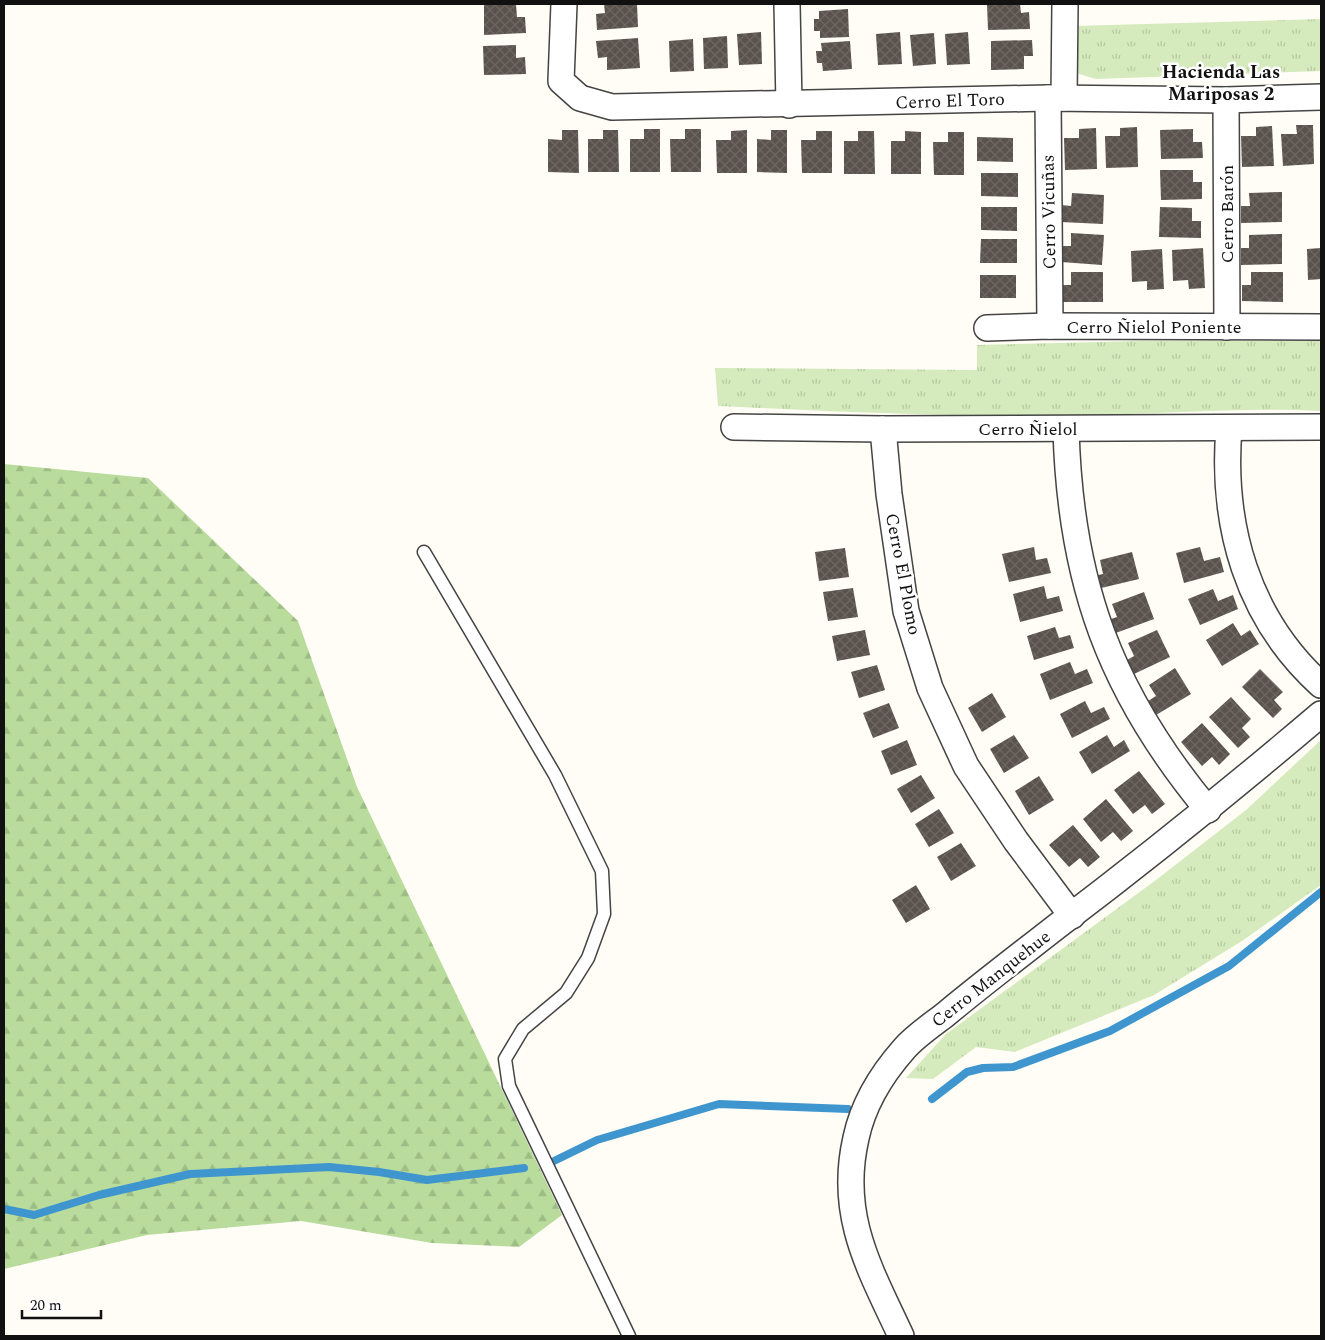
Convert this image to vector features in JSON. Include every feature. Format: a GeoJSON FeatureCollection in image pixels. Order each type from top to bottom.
{"type":"FeatureCollection","features":[{"type":"Feature","properties":{"kind":"street","name":"Cerro El Toro"},"geometry":{"type":"LineString","coordinates":[[564,4],[561,81],[580,98],[612,107],[789,105],[1056,98],[1226,100],[1321,97]]}},
{"type":"Feature","properties":{"kind":"street"},"geometry":{"type":"LineString","coordinates":[[788,4],[789,105]]}},
{"type":"Feature","properties":{"kind":"street","name":"Cerro Vicuñas"},"geometry":{"type":"LineString","coordinates":[[1050,326],[1056,98],[1065,4]]}},
{"type":"Feature","properties":{"kind":"street","name":"Cerro Barón"},"geometry":{"type":"LineString","coordinates":[[1226,100],[1227,327]]}},
{"type":"Feature","properties":{"kind":"street","name":"Cerro Ñielol Poniente"},"geometry":{"type":"LineString","coordinates":[[987,328],[1050,326],[1321,327]]}},
{"type":"Feature","properties":{"kind":"street","name":"Cerro Ñielol"},"geometry":{"type":"LineString","coordinates":[[734,427],[883,429],[1321,427]]}},
{"type":"Feature","properties":{"kind":"street"},"geometry":{"type":"LineString","coordinates":[[1229,428],[1227,488],[1237,546],[1246,574],[1259,603],[1275,630],[1293,656],[1321,685]]}},
{"type":"Feature","properties":{"kind":"street","name":"Cerro El Plomo"},"geometry":{"type":"LineString","coordinates":[[883,429],[889,494],[906,611],[930,688],[966,766],[1016,841],[1072,916]]}},
{"type":"Feature","properties":{"kind":"street"},"geometry":{"type":"LineString","coordinates":[[1066,429],[1068,477],[1073,524],[1082,571],[1099,626],[1135,708],[1179,776],[1208,810]]}},
{"type":"Feature","properties":{"kind":"street","name":"Cerro Manquehue"},"geometry":{"type":"LineString","coordinates":[[901,1336],[860,1246],[853,1220],[851,1165],[856,1138],[864,1112],[875,1088],[906,1047],[1208,810],[1321,714]]}},
{"type":"Feature","properties":{"kind":"lane"},"geometry":{"type":"LineString","coordinates":[[424,552],[555,775],[602,871],[604,914],[588,958],[566,993],[523,1029],[505,1060],[509,1086],[629,1336]]}},
{"type":"Feature","properties":{"kind":"green space"},"geometry":{"type":"Polygon","coordinates":[[[1321,19],[1321,71],[1096,79],[1079,74],[1073,66],[1074,26],[1321,19]]]}},
{"type":"Feature","properties":{"kind":"green space"},"geometry":{"type":"Polygon","coordinates":[[[1143,341],[1321,341],[1321,411],[1263,410],[998,416],[718,406],[715,368],[977,370],[977,345],[1143,341]]]}},
{"type":"Feature","properties":{"kind":"green space"},"geometry":{"type":"Polygon","coordinates":[[[4,464],[148,478],[298,621],[357,787],[562,1215],[519,1247],[432,1243],[301,1221],[147,1235],[4,1269],[4,464]]]}},
{"type":"Feature","properties":{"kind":"green space"},"geometry":{"type":"Polygon","coordinates":[[[1321,740],[1321,885],[1242,941],[1154,995],[1015,1052],[976,1047],[933,1079],[906,1078],[946,1034],[1156,880],[1246,810],[1321,740]]]}},
{"type":"Feature","properties":{"kind":"building"},"geometry":{"type":"Polygon","coordinates":[[[516,4],[517,17],[525,17],[526,33],[484,35],[484,5],[516,4]]]}},
{"type":"Feature","properties":{"kind":"building"},"geometry":{"type":"Polygon","coordinates":[[[604,4],[637,4],[638,27],[597,30],[596,14],[605,13],[604,4]]]}},
{"type":"Feature","properties":{"kind":"building"},"geometry":{"type":"Polygon","coordinates":[[[987,4],[1020,4],[1021,13],[1029,12],[1030,29],[988,30],[987,4]]]}},
{"type":"Feature","properties":{"kind":"building"},"geometry":{"type":"Polygon","coordinates":[[[848,9],[849,37],[820,38],[820,31],[814,31],[814,19],[819,19],[819,11],[848,9]]]}},
{"type":"Feature","properties":{"kind":"building"},"geometry":{"type":"Polygon","coordinates":[[[761,32],[762,64],[739,65],[737,34],[761,32]]]}},
{"type":"Feature","properties":{"kind":"building"},"geometry":{"type":"Polygon","coordinates":[[[900,32],[902,64],[878,65],[876,34],[900,32]]]}},
{"type":"Feature","properties":{"kind":"building"},"geometry":{"type":"Polygon","coordinates":[[[968,32],[970,64],[947,65],[945,34],[968,32]]]}},
{"type":"Feature","properties":{"kind":"building"},"geometry":{"type":"Polygon","coordinates":[[[934,33],[936,64],[913,66],[910,35],[934,33]]]}},
{"type":"Feature","properties":{"kind":"building"},"geometry":{"type":"Polygon","coordinates":[[[727,36],[728,68],[704,69],[703,38],[727,36]]]}},
{"type":"Feature","properties":{"kind":"building"},"geometry":{"type":"Polygon","coordinates":[[[638,38],[640,68],[607,70],[607,57],[598,58],[596,41],[638,38]]]}},
{"type":"Feature","properties":{"kind":"building"},"geometry":{"type":"Polygon","coordinates":[[[693,39],[694,71],[670,72],[669,41],[693,39]]]}},
{"type":"Feature","properties":{"kind":"building"},"geometry":{"type":"Polygon","coordinates":[[[1032,40],[1033,56],[1024,56],[1024,69],[991,70],[991,41],[1032,40]]]}},
{"type":"Feature","properties":{"kind":"building"},"geometry":{"type":"Polygon","coordinates":[[[850,41],[852,69],[823,71],[822,63],[817,63],[816,51],[822,51],[821,43],[850,41]]]}},
{"type":"Feature","properties":{"kind":"building"},"geometry":{"type":"Polygon","coordinates":[[[516,45],[516,58],[525,57],[526,74],[484,75],[483,46],[516,45]]]}},
{"type":"Feature","properties":{"kind":"building"},"geometry":{"type":"Polygon","coordinates":[[[1296,125],[1313,125],[1314,164],[1283,166],[1281,134],[1297,134],[1296,125]]]}},
{"type":"Feature","properties":{"kind":"building"},"geometry":{"type":"Polygon","coordinates":[[[1272,126],[1274,166],[1242,167],[1241,136],[1256,136],[1256,127],[1272,126]]]}},
{"type":"Feature","properties":{"kind":"building"},"geometry":{"type":"Polygon","coordinates":[[[1137,127],[1138,167],[1106,168],[1105,136],[1120,136],[1120,128],[1137,127]]]}},
{"type":"Feature","properties":{"kind":"building"},"geometry":{"type":"Polygon","coordinates":[[[1096,128],[1097,169],[1065,170],[1064,138],[1079,138],[1079,129],[1096,128]]]}},
{"type":"Feature","properties":{"kind":"building"},"geometry":{"type":"Polygon","coordinates":[[[644,129],[660,129],[660,172],[630,172],[630,139],[644,139],[644,129]]]}},
{"type":"Feature","properties":{"kind":"building"},"geometry":{"type":"Polygon","coordinates":[[[685,129],[701,129],[701,172],[671,172],[670,139],[685,139],[685,129]]]}},
{"type":"Feature","properties":{"kind":"building"},"geometry":{"type":"Polygon","coordinates":[[[1193,129],[1193,142],[1202,142],[1203,158],[1161,159],[1160,130],[1193,129]]]}},
{"type":"Feature","properties":{"kind":"building"},"geometry":{"type":"Polygon","coordinates":[[[562,130],[578,130],[579,173],[548,172],[548,139],[562,140],[562,130]]]}},
{"type":"Feature","properties":{"kind":"building"},"geometry":{"type":"Polygon","coordinates":[[[603,130],[618,130],[619,172],[588,172],[588,139],[603,139],[603,130]]]}},
{"type":"Feature","properties":{"kind":"building"},"geometry":{"type":"Polygon","coordinates":[[[747,130],[747,173],[717,173],[716,140],[731,140],[731,131],[747,130]]]}},
{"type":"Feature","properties":{"kind":"building"},"geometry":{"type":"Polygon","coordinates":[[[771,130],[787,130],[787,173],[757,172],[757,139],[771,140],[771,130]]]}},
{"type":"Feature","properties":{"kind":"building"},"geometry":{"type":"Polygon","coordinates":[[[816,131],[832,131],[832,173],[802,173],[801,140],[816,140],[816,131]]]}},
{"type":"Feature","properties":{"kind":"building"},"geometry":{"type":"Polygon","coordinates":[[[858,131],[874,131],[875,174],[844,174],[844,141],[858,141],[858,131]]]}},
{"type":"Feature","properties":{"kind":"building"},"geometry":{"type":"Polygon","coordinates":[[[905,131],[921,132],[921,174],[891,174],[891,141],[905,141],[905,131]]]}},
{"type":"Feature","properties":{"kind":"building"},"geometry":{"type":"Polygon","coordinates":[[[948,132],[964,132],[964,175],[934,175],[933,142],[948,142],[948,132]]]}},
{"type":"Feature","properties":{"kind":"building"},"geometry":{"type":"Polygon","coordinates":[[[977,137],[1013,138],[1013,162],[977,161],[977,137]]]}},
{"type":"Feature","properties":{"kind":"building"},"geometry":{"type":"Polygon","coordinates":[[[1160,170],[1193,170],[1193,182],[1202,182],[1202,199],[1161,200],[1160,170]]]}},
{"type":"Feature","properties":{"kind":"building"},"geometry":{"type":"Polygon","coordinates":[[[981,173],[1018,173],[1018,197],[981,196],[981,173]]]}},
{"type":"Feature","properties":{"kind":"building"},"geometry":{"type":"Polygon","coordinates":[[[1282,192],[1282,222],[1241,223],[1241,206],[1250,206],[1249,193],[1282,192]]]}},
{"type":"Feature","properties":{"kind":"building"},"geometry":{"type":"Polygon","coordinates":[[[1072,193],[1104,195],[1103,224],[1061,222],[1062,205],[1071,206],[1072,193]]]}},
{"type":"Feature","properties":{"kind":"building"},"geometry":{"type":"Polygon","coordinates":[[[981,207],[1017,207],[1017,231],[981,230],[981,207]]]}},
{"type":"Feature","properties":{"kind":"building"},"geometry":{"type":"Polygon","coordinates":[[[1160,207],[1192,208],[1192,221],[1201,221],[1201,238],[1159,237],[1160,207]]]}},
{"type":"Feature","properties":{"kind":"building"},"geometry":{"type":"Polygon","coordinates":[[[1071,233],[1104,235],[1102,265],[1061,262],[1062,246],[1071,246],[1071,233]]]}},
{"type":"Feature","properties":{"kind":"building"},"geometry":{"type":"Polygon","coordinates":[[[1282,234],[1282,264],[1241,265],[1241,248],[1249,248],[1249,235],[1282,234]]]}},
{"type":"Feature","properties":{"kind":"building"},"geometry":{"type":"Polygon","coordinates":[[[981,239],[1017,239],[1017,263],[980,263],[981,239]]]}},
{"type":"Feature","properties":{"kind":"building"},"geometry":{"type":"Polygon","coordinates":[[[1203,248],[1205,288],[1189,289],[1188,280],[1173,281],[1172,250],[1203,248]]]}},
{"type":"Feature","properties":{"kind":"building"},"geometry":{"type":"Polygon","coordinates":[[[1321,248],[1321,279],[1308,280],[1307,249],[1321,248]]]}},
{"type":"Feature","properties":{"kind":"building"},"geometry":{"type":"Polygon","coordinates":[[[1162,249],[1164,289],[1147,290],[1147,281],[1132,282],[1131,251],[1162,249]]]}},
{"type":"Feature","properties":{"kind":"building"},"geometry":{"type":"Polygon","coordinates":[[[1071,272],[1103,272],[1103,302],[1062,302],[1062,285],[1071,285],[1071,272]]]}},
{"type":"Feature","properties":{"kind":"building"},"geometry":{"type":"Polygon","coordinates":[[[1251,272],[1283,272],[1283,302],[1242,301],[1242,285],[1251,285],[1251,272]]]}},
{"type":"Feature","properties":{"kind":"building"},"geometry":{"type":"Polygon","coordinates":[[[980,275],[1016,275],[1016,298],[980,298],[980,275]]]}},
{"type":"Feature","properties":{"kind":"building"},"geometry":{"type":"Polygon","coordinates":[[[1034,547],[1036,560],[1047,558],[1051,573],[1009,582],[1002,554],[1034,547]]]}},
{"type":"Feature","properties":{"kind":"building"},"geometry":{"type":"Polygon","coordinates":[[[1200,547],[1204,561],[1220,557],[1224,572],[1184,583],[1176,553],[1200,547]]]}},
{"type":"Feature","properties":{"kind":"building"},"geometry":{"type":"Polygon","coordinates":[[[845,548],[849,577],[819,581],[815,552],[845,548]]]}},
{"type":"Feature","properties":{"kind":"building"},"geometry":{"type":"Polygon","coordinates":[[[1132,552],[1139,579],[1097,589],[1094,576],[1103,574],[1100,560],[1132,552]]]}},
{"type":"Feature","properties":{"kind":"building"},"geometry":{"type":"Polygon","coordinates":[[[1044,586],[1047,599],[1059,596],[1063,611],[1020,622],[1013,594],[1044,586]]]}},
{"type":"Feature","properties":{"kind":"building"},"geometry":{"type":"Polygon","coordinates":[[[853,588],[858,617],[828,621],[823,592],[853,588]]]}},
{"type":"Feature","properties":{"kind":"building"},"geometry":{"type":"Polygon","coordinates":[[[1213,589],[1218,601],[1233,595],[1238,609],[1200,625],[1188,599],[1213,589]]]}},
{"type":"Feature","properties":{"kind":"building"},"geometry":{"type":"Polygon","coordinates":[[[1144,592],[1154,619],[1113,634],[1108,620],[1117,617],[1112,604],[1144,592]]]}},
{"type":"Feature","properties":{"kind":"building"},"geometry":{"type":"Polygon","coordinates":[[[1233,623],[1241,636],[1250,630],[1259,644],[1222,666],[1206,640],[1233,623]]]}},
{"type":"Feature","properties":{"kind":"building"},"geometry":{"type":"Polygon","coordinates":[[[1055,627],[1059,638],[1070,635],[1074,648],[1034,660],[1027,636],[1055,627]]]}},
{"type":"Feature","properties":{"kind":"building"},"geometry":{"type":"Polygon","coordinates":[[[865,630],[870,655],[837,661],[832,636],[865,630]]]}},
{"type":"Feature","properties":{"kind":"building"},"geometry":{"type":"Polygon","coordinates":[[[1157,630],[1170,657],[1134,674],[1127,660],[1134,656],[1128,643],[1157,630]]]}},
{"type":"Feature","properties":{"kind":"building"},"geometry":{"type":"Polygon","coordinates":[[[1070,662],[1075,674],[1087,669],[1093,683],[1050,700],[1040,674],[1070,662]]]}},
{"type":"Feature","properties":{"kind":"building"},"geometry":{"type":"Polygon","coordinates":[[[877,665],[885,690],[859,698],[851,672],[877,665]]]}},
{"type":"Feature","properties":{"kind":"building"},"geometry":{"type":"Polygon","coordinates":[[[1175,668],[1191,694],[1156,715],[1148,701],[1156,696],[1149,685],[1175,668]]]}},
{"type":"Feature","properties":{"kind":"building"},"geometry":{"type":"Polygon","coordinates":[[[1260,669],[1283,692],[1274,700],[1282,709],[1273,718],[1242,687],[1260,669]]]}},
{"type":"Feature","properties":{"kind":"building"},"geometry":{"type":"Polygon","coordinates":[[[992,693],[1006,717],[982,732],[968,708],[992,693]]]}},
{"type":"Feature","properties":{"kind":"building"},"geometry":{"type":"Polygon","coordinates":[[[1231,697],[1251,719],[1242,728],[1250,737],[1238,748],[1209,717],[1231,697]]]}},
{"type":"Feature","properties":{"kind":"building"},"geometry":{"type":"Polygon","coordinates":[[[1085,701],[1091,713],[1104,707],[1110,719],[1072,738],[1060,714],[1085,701]]]}},
{"type":"Feature","properties":{"kind":"building"},"geometry":{"type":"Polygon","coordinates":[[[889,703],[899,728],[873,738],[863,713],[889,703]]]}},
{"type":"Feature","properties":{"kind":"building"},"geometry":{"type":"Polygon","coordinates":[[[1202,723],[1230,754],[1219,765],[1212,757],[1202,766],[1181,742],[1202,723]]]}},
{"type":"Feature","properties":{"kind":"building"},"geometry":{"type":"Polygon","coordinates":[[[1014,735],[1029,758],[1004,773],[990,749],[1014,735]]]}},
{"type":"Feature","properties":{"kind":"building"},"geometry":{"type":"Polygon","coordinates":[[[1107,735],[1114,747],[1124,740],[1130,751],[1092,774],[1079,752],[1107,735]]]}},
{"type":"Feature","properties":{"kind":"building"},"geometry":{"type":"Polygon","coordinates":[[[907,740],[917,765],[891,775],[881,751],[907,740]]]}},
{"type":"Feature","properties":{"kind":"building"},"geometry":{"type":"Polygon","coordinates":[[[1139,771],[1165,804],[1152,814],[1145,805],[1133,814],[1114,790],[1139,771]]]}},
{"type":"Feature","properties":{"kind":"building"},"geometry":{"type":"Polygon","coordinates":[[[921,775],[935,798],[911,813],[897,789],[921,775]]]}},
{"type":"Feature","properties":{"kind":"building"},"geometry":{"type":"Polygon","coordinates":[[[1039,776],[1054,800],[1029,815],[1015,791],[1039,776]]]}},
{"type":"Feature","properties":{"kind":"building"},"geometry":{"type":"Polygon","coordinates":[[[1106,799],[1133,831],[1121,841],[1113,832],[1101,842],[1083,819],[1106,799]]]}},
{"type":"Feature","properties":{"kind":"building"},"geometry":{"type":"Polygon","coordinates":[[[939,809],[954,833],[929,847],[915,824],[939,809]]]}},
{"type":"Feature","properties":{"kind":"building"},"geometry":{"type":"Polygon","coordinates":[[[1073,825],[1100,857],[1088,867],[1080,858],[1069,867],[1049,845],[1073,825]]]}},
{"type":"Feature","properties":{"kind":"building"},"geometry":{"type":"Polygon","coordinates":[[[961,843],[976,866],[951,881],[937,857],[961,843]]]}},
{"type":"Feature","properties":{"kind":"building"},"geometry":{"type":"Polygon","coordinates":[[[916,885],[930,909],[906,923],[892,900],[916,885]]]}},
{"type":"Feature","properties":{"kind":"waterway"},"geometry":{"type":"LineString","coordinates":[[932,1099],[967,1072],[983,1068],[1013,1067],[1110,1031],[1229,966],[1321,892]]}},
{"type":"Feature","properties":{"kind":"waterway"},"geometry":{"type":"LineString","coordinates":[[554,1161],[597,1140],[719,1104],[848,1109]]}},
{"type":"Feature","properties":{"kind":"waterway"},"geometry":{"type":"LineString","coordinates":[[4,1209],[34,1215],[99,1195],[190,1174],[329,1167],[379,1172],[427,1180],[524,1168]]}},
{"type":"Feature","properties":{"kind":"district","name":"Hacienda Las Mariposas 2"},"geometry":{"type":"Point","coordinates":[1221,83]}}]}
